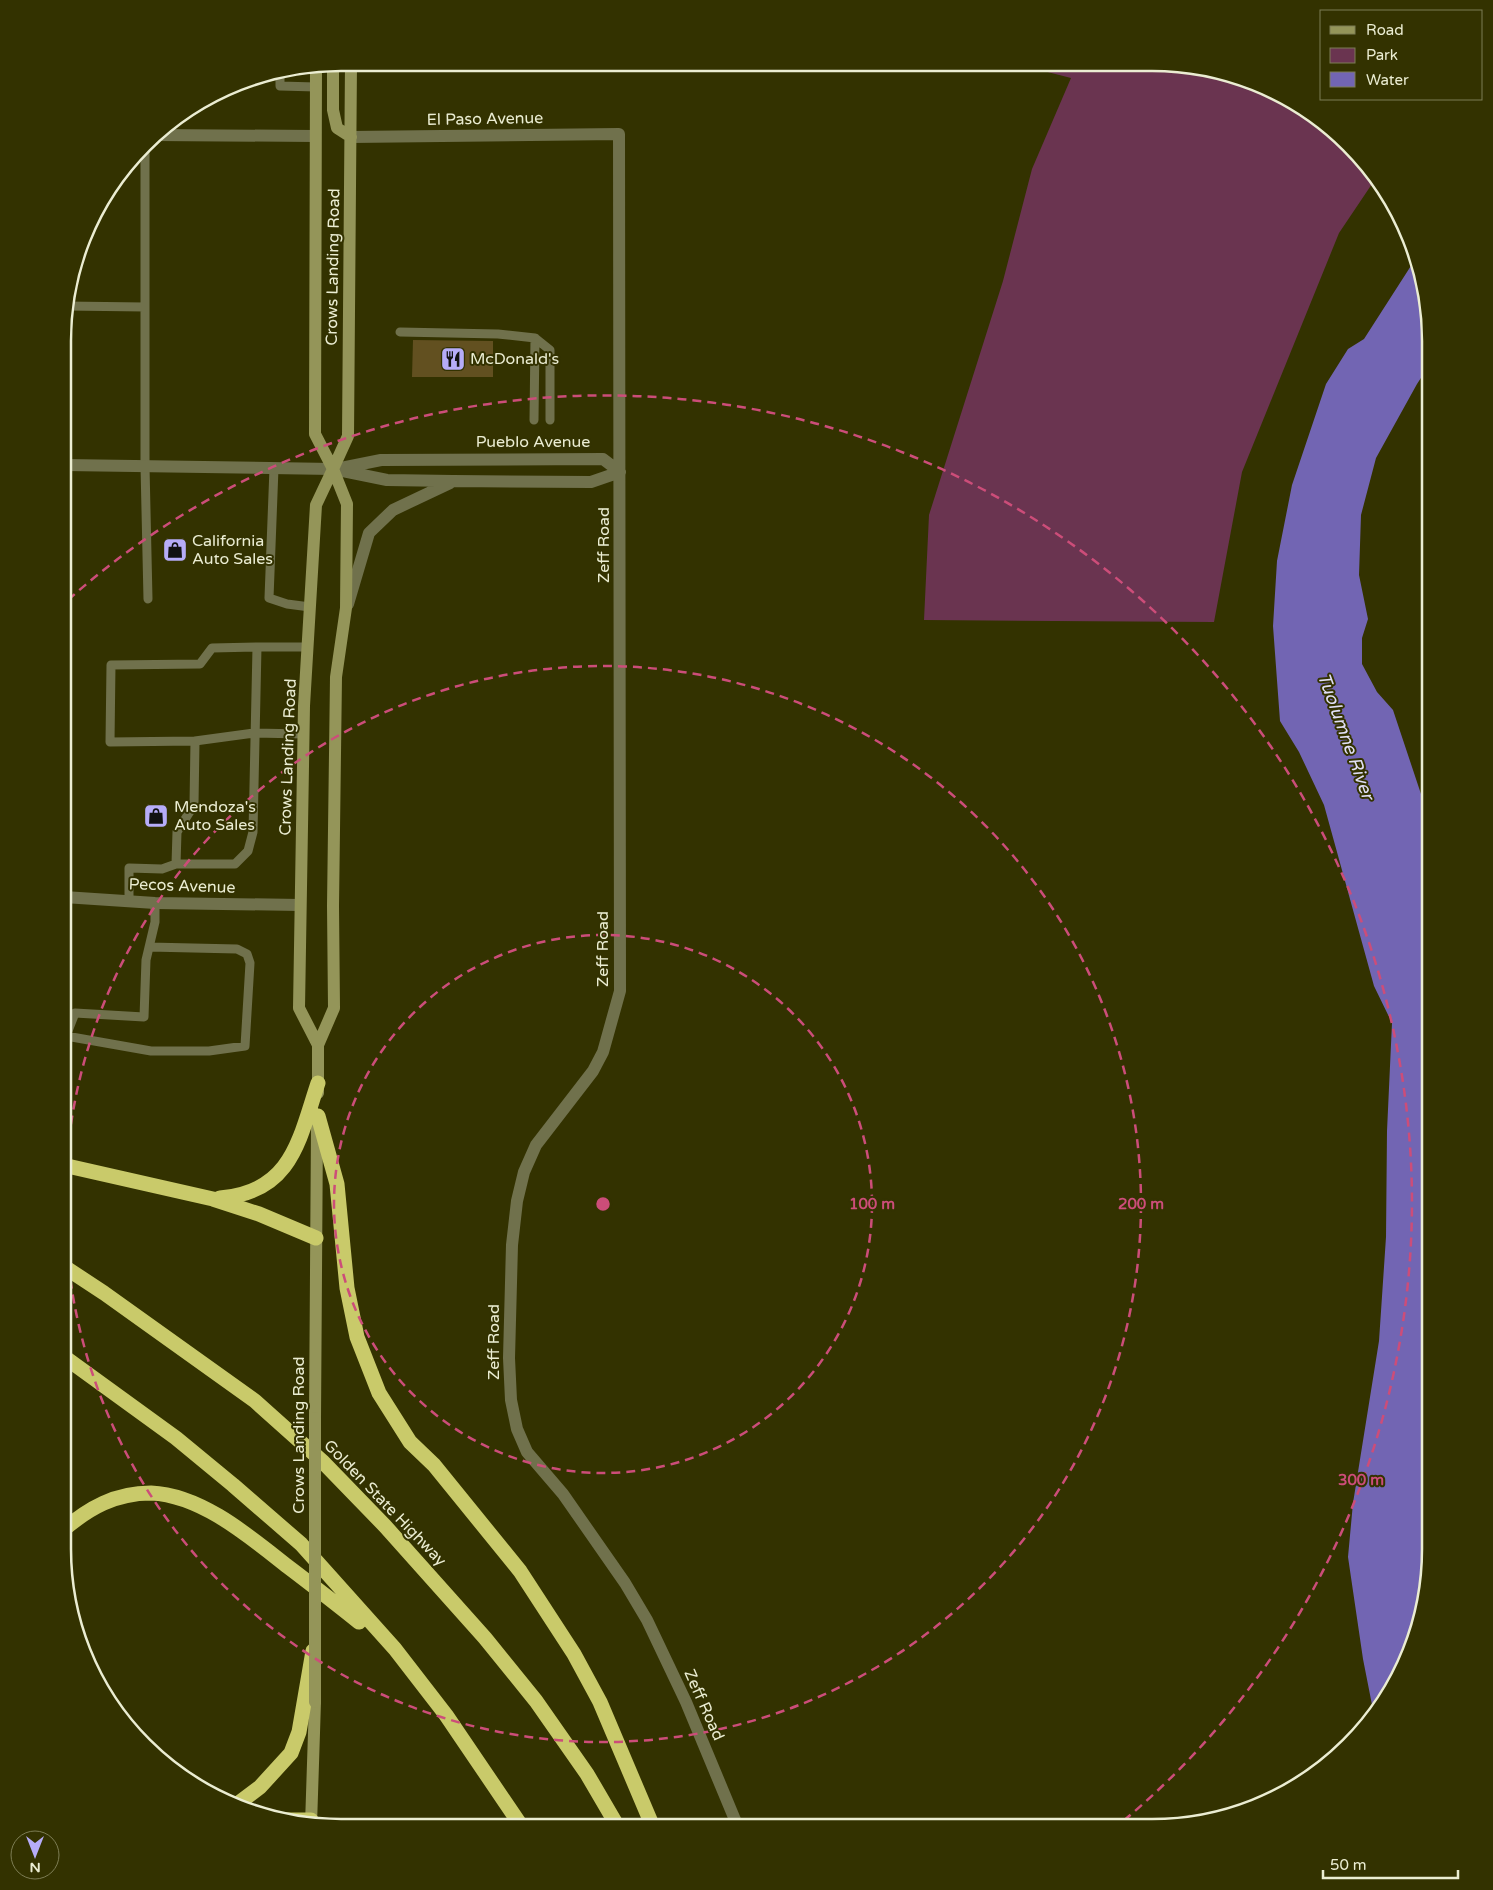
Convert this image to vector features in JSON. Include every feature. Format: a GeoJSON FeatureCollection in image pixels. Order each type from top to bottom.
{"type":"FeatureCollection","features":[{"type":"Feature","properties":{"kind":"highway"},"geometry":{"type":"LineString","coordinates":[[213,1199],[238,1197],[254,1191],[270,1181],[287,1164],[296,1150],[318,1083]]}},
{"type":"Feature","properties":{"kind":"highway"},"geometry":{"type":"LineString","coordinates":[[318,1116],[338,1184],[348,1288],[357,1337],[380,1393],[410,1442],[434,1465],[520,1571],[574,1654],[600,1702],[650,1819]]}},
{"type":"Feature","properties":{"kind":"highway"},"geometry":{"type":"LineString","coordinates":[[71,1167],[213,1199],[259,1214],[316,1238]]}},
{"type":"Feature","properties":{"kind":"highway","name":"Golden State Highway"},"geometry":{"type":"LineString","coordinates":[[71,1271],[255,1400],[322,1461],[385,1526],[496,1652],[536,1701],[581,1766],[613,1819]]}},
{"type":"Feature","properties":{"kind":"highway"},"geometry":{"type":"LineString","coordinates":[[71,1362],[176,1438],[234,1485],[301,1544],[395,1650],[446,1714],[517,1819]]}},
{"type":"Feature","properties":{"kind":"highway"},"geometry":{"type":"LineString","coordinates":[[71,1523],[97,1505],[132,1495],[152,1493],[175,1497],[195,1504],[244,1532],[395,1650]]}},
{"type":"Feature","properties":{"kind":"highway"},"geometry":{"type":"LineString","coordinates":[[243,1800],[260,1787],[291,1753],[309,1701],[315,1636]]}},
{"type":"Feature","properties":{"kind":"main road"},"geometry":{"type":"LineString","coordinates":[[333,71],[333,110],[337,128],[351,137]]}},
{"type":"Feature","properties":{"kind":"main road","name":"Crows Landing Road"},"geometry":{"type":"LineString","coordinates":[[318,1045],[299,1008],[304,734],[316,505],[348,436],[351,71]]}},
{"type":"Feature","properties":{"kind":"main road","name":"Crows Landing Road"},"geometry":{"type":"LineString","coordinates":[[315,1636],[318,1045],[334,1008],[333,896],[336,677],[346,608],[348,504],[315,434],[316,73]]}},
{"type":"Feature","properties":{"kind":"main road"},"geometry":{"type":"LineString","coordinates":[[309,1701],[311,1817]]}},
{"type":"Feature","properties":{"kind":"street","name":"El Paso Avenue"},"geometry":{"type":"LineString","coordinates":[[351,137],[619,134]]}},
{"type":"Feature","properties":{"kind":"street","name":"Zeff Road"},"geometry":{"type":"LineString","coordinates":[[619,134],[620,991],[603,1052],[593,1071],[536,1145],[524,1172],[517,1200],[512,1245],[509,1358],[511,1400],[517,1429],[527,1452],[563,1494],[625,1583],[647,1620],[686,1702],[735,1819]]}},
{"type":"Feature","properties":{"kind":"street"},"geometry":{"type":"LineString","coordinates":[[167,135],[315,136]]}},
{"type":"Feature","properties":{"kind":"street","name":"Pueblo Avenue"},"geometry":{"type":"LineString","coordinates":[[333,469],[381,460],[603,459],[620,472]]}},
{"type":"Feature","properties":{"kind":"street","name":"Pueblo Avenue"},"geometry":{"type":"LineString","coordinates":[[71,465],[333,469],[387,480],[453,481],[591,482],[620,472]]}},
{"type":"Feature","properties":{"kind":"street"},"geometry":{"type":"LineString","coordinates":[[346,608],[369,533],[392,510],[453,481]]}},
{"type":"Feature","properties":{"kind":"street","name":"Pecos Avenue"},"geometry":{"type":"LineString","coordinates":[[71,898],[155,903],[300,905]]}},
{"type":"Feature","properties":{"kind":"lane"},"geometry":{"type":"LineString","coordinates":[[280,78],[280,86],[316,86]]}},
{"type":"Feature","properties":{"kind":"lane"},"geometry":{"type":"LineString","coordinates":[[145,155],[145,466],[148,599]]}},
{"type":"Feature","properties":{"kind":"lane"},"geometry":{"type":"LineString","coordinates":[[74,306],[145,307]]}},
{"type":"Feature","properties":{"kind":"lane"},"geometry":{"type":"LineString","coordinates":[[400,332],[498,334],[535,338],[550,350],[550,420]]}},
{"type":"Feature","properties":{"kind":"lane"},"geometry":{"type":"LineString","coordinates":[[534,420],[535,338]]}},
{"type":"Feature","properties":{"kind":"lane"},"geometry":{"type":"LineString","coordinates":[[274,468],[269,598],[287,604],[310,606]]}},
{"type":"Feature","properties":{"kind":"lane"},"geometry":{"type":"LineString","coordinates":[[128,902],[129,868],[162,869],[176,864],[235,864],[248,851],[253,832],[257,647]]}},
{"type":"Feature","properties":{"kind":"lane"},"geometry":{"type":"LineString","coordinates":[[304,734],[254,733],[194,741],[110,742],[111,665],[200,664],[212,648],[308,647]]}},
{"type":"Feature","properties":{"kind":"lane"},"geometry":{"type":"LineString","coordinates":[[176,864],[177,832],[194,805],[194,741]]}},
{"type":"Feature","properties":{"kind":"lane"},"geometry":{"type":"LineString","coordinates":[[71,1023],[75,1013],[144,1017],[146,960],[155,922],[155,903]]}},
{"type":"Feature","properties":{"kind":"lane"},"geometry":{"type":"LineString","coordinates":[[71,1037],[151,1051],[209,1051],[245,1046],[250,963],[246,954],[237,949],[149,947]]}},
{"type":"Feature","properties":{"kind":"green space"},"geometry":{"type":"Polygon","coordinates":[[[1044,71],[1152,71],[1204,76],[1222,80],[1271,99],[1302,117],[1343,150],[1371,185],[1339,233],[1242,472],[1214,622],[924,620],[929,515],[1003,281],[1032,169],[1071,78],[1044,71]]]}},
{"type":"Feature","properties":{"kind":"water","name":"Tuolumne River"},"geometry":{"type":"Polygon","coordinates":[[[1411,266],[1417,289],[1421,324],[1422,376],[1376,458],[1361,515],[1359,575],[1368,619],[1362,638],[1362,664],[1377,692],[1393,710],[1422,797],[1422,1549],[1417,1601],[1413,1619],[1394,1668],[1372,1705],[1363,1659],[1348,1557],[1353,1503],[1379,1341],[1386,1237],[1387,1131],[1392,1023],[1374,986],[1324,805],[1299,752],[1280,721],[1273,626],[1277,561],[1292,485],[1326,384],[1348,349],[1364,339],[1411,266]]]}},
{"type":"Feature","properties":{"kind":"building","name":"McDonald's"},"geometry":{"type":"Polygon","coordinates":[[[413,340],[493,341],[493,377],[412,377],[413,340]]]}},
{"type":"Feature","properties":{"kind":"place","name":"McDonald's"},"geometry":{"type":"Point","coordinates":[453,359]}},
{"type":"Feature","properties":{"kind":"place","name":"California Auto Sales"},"geometry":{"type":"Point","coordinates":[175,550]}},
{"type":"Feature","properties":{"kind":"place","name":"Mendoza's Auto Sales"},"geometry":{"type":"Point","coordinates":[156,816]}}]}
